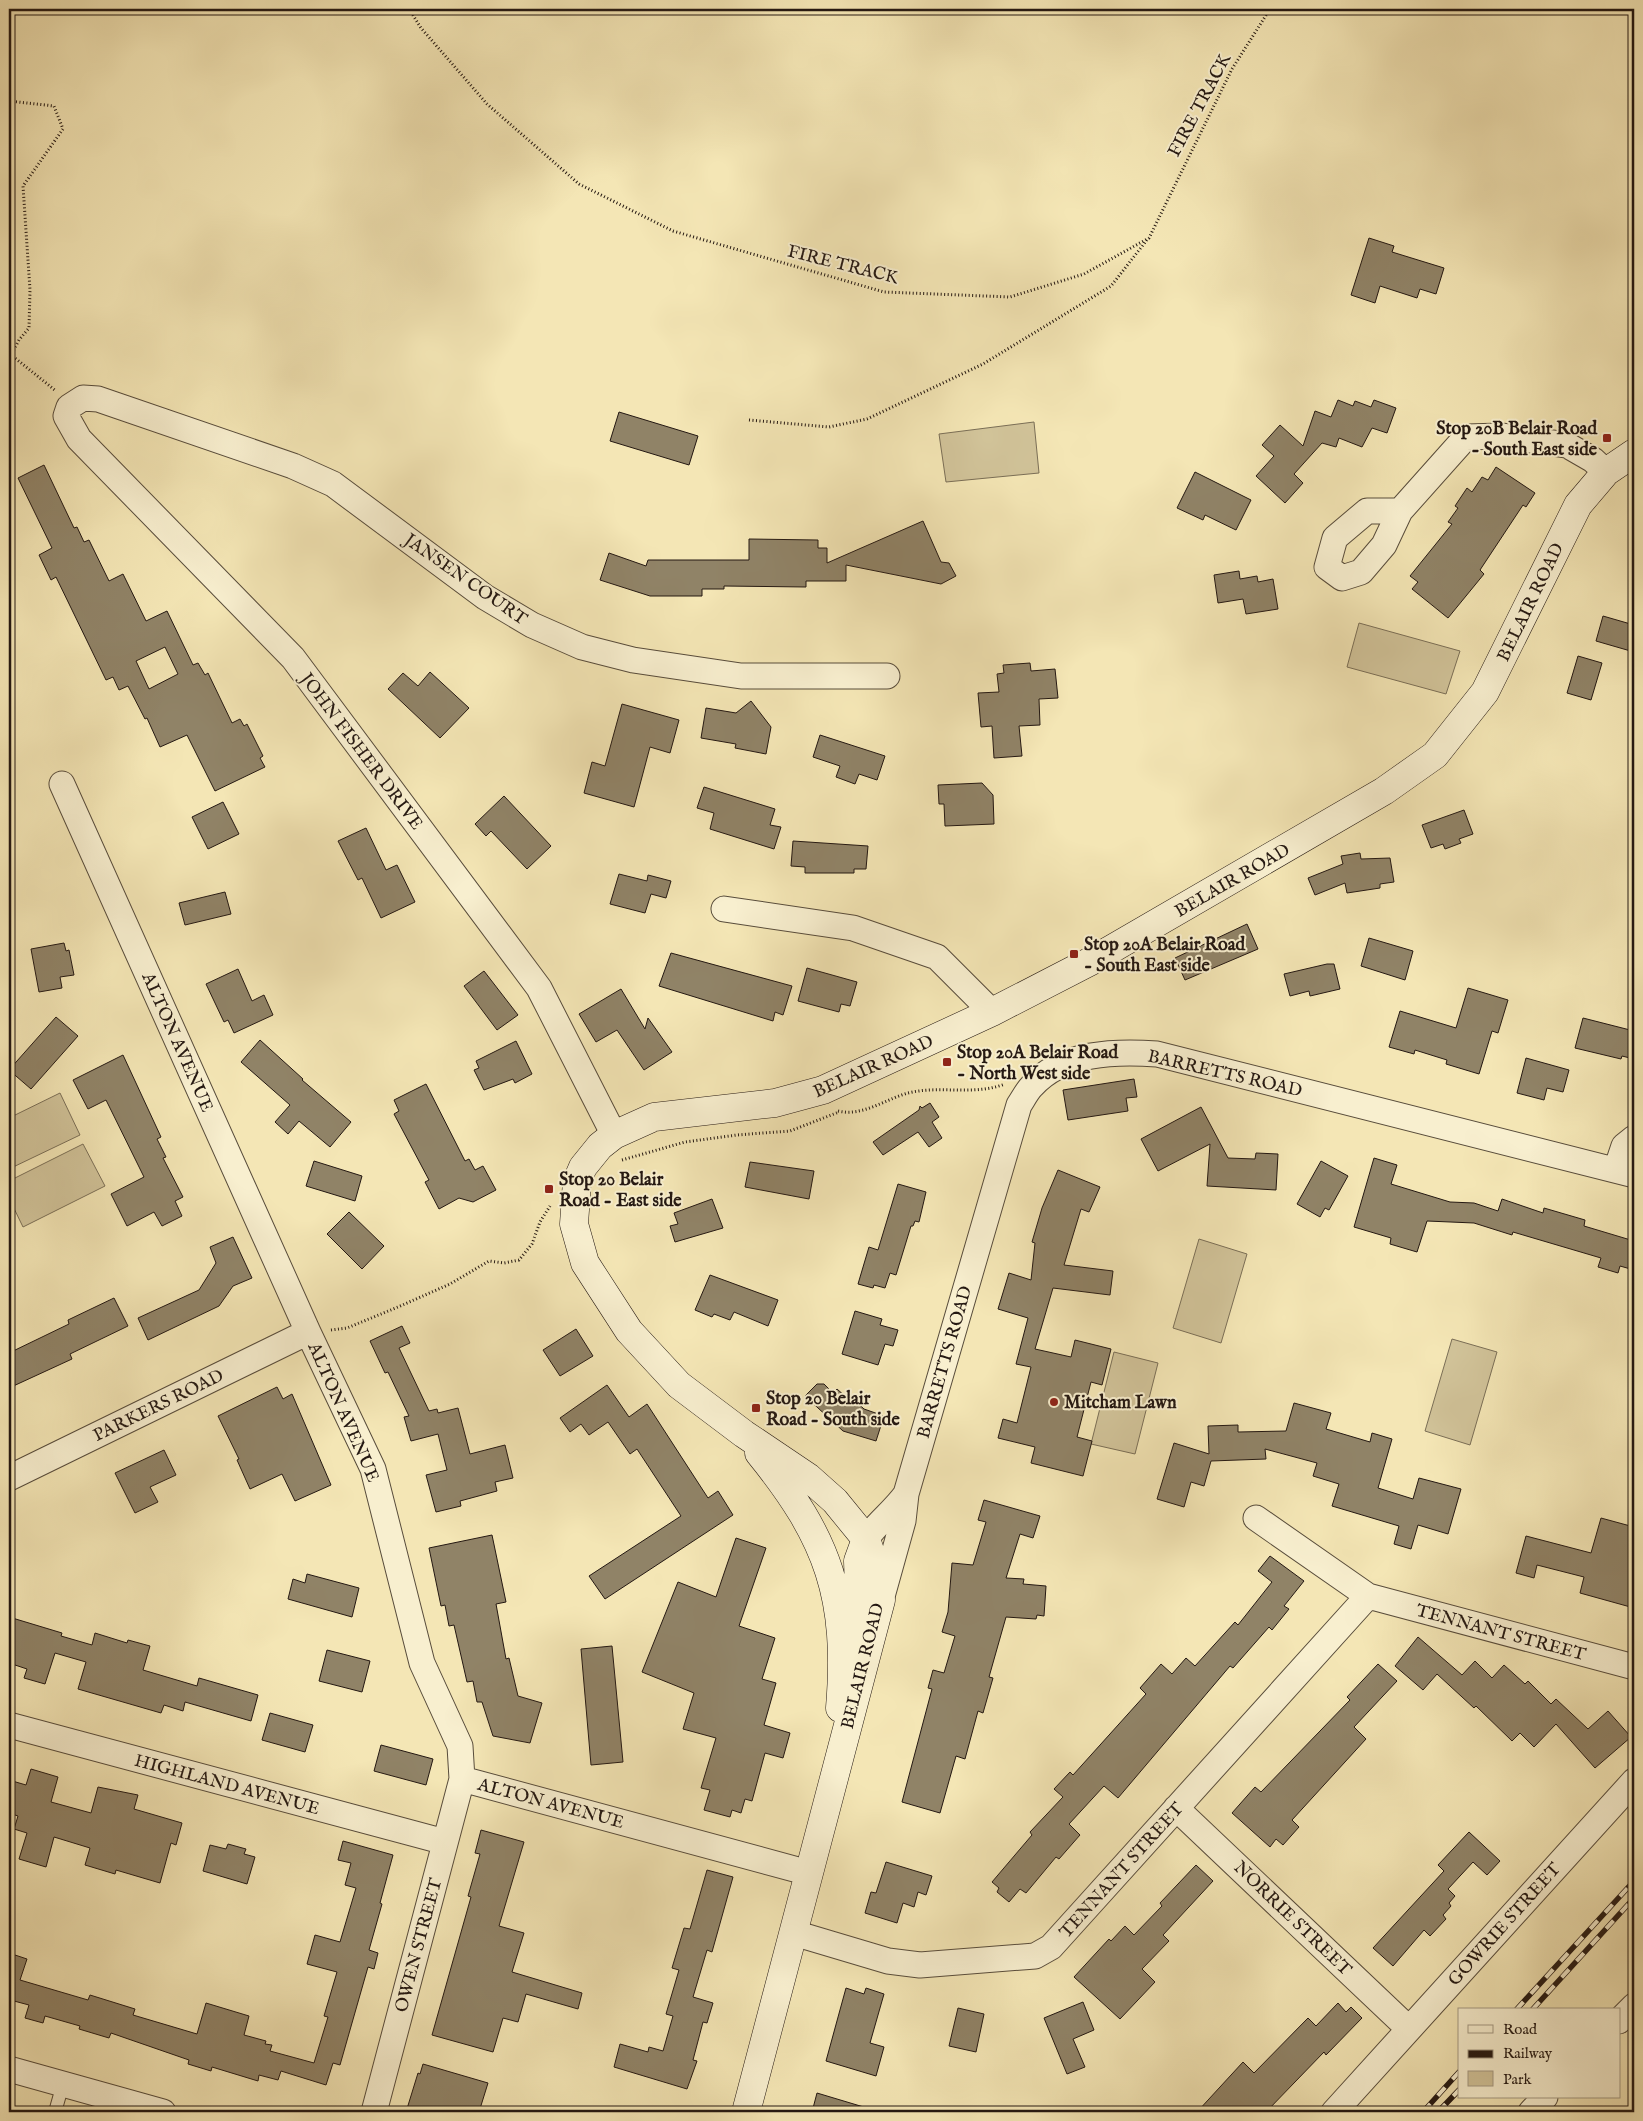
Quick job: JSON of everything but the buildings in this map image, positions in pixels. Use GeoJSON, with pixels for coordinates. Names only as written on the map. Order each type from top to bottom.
{"type":"FeatureCollection","features":[{"type":"Feature","properties":{"kind":"main road","name":"BELAIR ROAD"},"geometry":{"type":"LineString","coordinates":[[746,2112],[881,1600],[876,1569],[866,1539],[835,1501],[808,1477],[744,1434],[679,1385],[629,1331],[584,1263],[574,1224],[577,1181],[583,1168],[600,1146],[617,1148],[654,1116],[775,1103],[824,1090],[992,1012],[1091,961],[1384,791],[1435,754],[1486,692],[1578,505],[1606,472],[1634,453]]}},
{"type":"Feature","properties":{"kind":"main road","name":"BELAIR ROAD"},"geometry":{"type":"LineString","coordinates":[[744,1434],[775,1473],[806,1518],[820,1545],[839,1604],[843,1661],[834,1775]]}},
{"type":"Feature","properties":{"kind":"main road"},"geometry":{"type":"LineString","coordinates":[[842,1678],[860,1620],[857,1573],[866,1539]]}},
{"type":"Feature","properties":{"kind":"street","name":"JANSEN COURT"},"geometry":{"type":"LineString","coordinates":[[72,404],[83,398],[98,399],[293,466],[333,484],[485,596],[532,625],[582,647],[633,660],[741,676],[887,676]]}},
{"type":"Feature","properties":{"kind":"street","name":"JOHN FISHER DRIVE"},"geometry":{"type":"LineString","coordinates":[[72,404],[66,416],[79,439],[293,658],[539,988],[617,1148]]}},
{"type":"Feature","properties":{"kind":"street"},"geometry":{"type":"LineString","coordinates":[[1400,511],[1466,437],[1501,436],[1567,445],[1593,460],[1606,472]]}},
{"type":"Feature","properties":{"kind":"street","name":"ALTON AVENUE"},"geometry":{"type":"LineString","coordinates":[[62,784],[308,1332],[373,1469],[422,1663],[460,1746],[462,1779],[809,1873]]}},
{"type":"Feature","properties":{"kind":"street"},"geometry":{"type":"LineString","coordinates":[[724,909],[853,928],[937,957],[992,1012]]}},
{"type":"Feature","properties":{"kind":"street","name":"BARRETTS ROAD"},"geometry":{"type":"LineString","coordinates":[[881,1600],[903,1521],[906,1494],[1019,1105],[1033,1085],[1058,1067],[1090,1056],[1121,1051],[1157,1054],[1625,1173]]}},
{"type":"Feature","properties":{"kind":"street"},"geometry":{"type":"LineString","coordinates":[[1625,1173],[1624,1146],[1634,1138]]}},
{"type":"Feature","properties":{"kind":"street","name":"PARKERS ROAD"},"geometry":{"type":"LineString","coordinates":[[9,1478],[308,1332]]}},
{"type":"Feature","properties":{"kind":"street","name":"BARRETTS ROAD"},"geometry":{"type":"LineString","coordinates":[[866,1539],[879,1522],[896,1508],[906,1494]]}},
{"type":"Feature","properties":{"kind":"street","name":"TENNANT STREET"},"geometry":{"type":"LineString","coordinates":[[1256,1518],[1368,1596],[1634,1667]]}},
{"type":"Feature","properties":{"kind":"street","name":"TENNANT STREET"},"geometry":{"type":"LineString","coordinates":[[794,1933],[888,1961],[920,1965],[1035,1956],[1051,1947],[1368,1596]]}},
{"type":"Feature","properties":{"kind":"street","name":"HIGHLAND AVENUE"},"geometry":{"type":"LineString","coordinates":[[9,1725],[445,1842]]}},
{"type":"Feature","properties":{"kind":"street","name":"OWEN STREET"},"geometry":{"type":"LineString","coordinates":[[374,2112],[462,1779]]}},
{"type":"Feature","properties":{"kind":"street","name":"GOWRIE STREET"},"geometry":{"type":"LineString","coordinates":[[1334,2112],[1634,1781]]}},
{"type":"Feature","properties":{"kind":"street","name":"NORRIE STREET"},"geometry":{"type":"LineString","coordinates":[[1176,1808],[1409,2029]]}},
{"type":"Feature","properties":{"kind":"street"},"geometry":{"type":"LineString","coordinates":[[1620,2020],[1634,2006]]}},
{"type":"Feature","properties":{"kind":"street"},"geometry":{"type":"LineString","coordinates":[[9,2070],[163,2112]]}},
{"type":"Feature","properties":{"kind":"street"},"geometry":{"type":"LineString","coordinates":[[1531,2112],[1544,2098]]}},
{"type":"Feature","properties":{"kind":"lane"},"geometry":{"type":"LineString","coordinates":[[55,2112],[63,2084]]}},
{"type":"Feature","properties":{"kind":"path","name":"FIRE TRACK"},"geometry":{"type":"LineString","coordinates":[[409,9],[421,28],[487,104],[579,184],[672,231],[884,292],[1010,297],[1084,274],[1149,238],[1232,69],[1270,9]]}},
{"type":"Feature","properties":{"kind":"path"},"geometry":{"type":"LineString","coordinates":[[9,101],[54,106],[63,128],[23,186],[30,290],[29,328],[9,354],[72,404]]}},
{"type":"Feature","properties":{"kind":"path"},"geometry":{"type":"LineString","coordinates":[[748,420],[829,427],[867,419],[983,364],[1111,286],[1149,238]]}},
{"type":"Feature","properties":{"kind":"path"},"geometry":{"type":"LineString","coordinates":[[617,1148],[737,1135],[790,1132],[839,1112],[874,1108],[908,1093],[934,1090],[971,1091],[1004,1084],[1010,1078]]}},
{"type":"Feature","properties":{"kind":"path"},"geometry":{"type":"LineString","coordinates":[[824,1090],[839,1112]]}},
{"type":"Feature","properties":{"kind":"path"},"geometry":{"type":"LineString","coordinates":[[308,1332],[347,1328],[450,1284],[489,1261],[504,1263],[519,1260],[532,1244],[540,1222],[551,1206]]}},
{"type":"Feature","properties":{"kind":"green space"},"geometry":{"type":"Polygon","coordinates":[[[1034,422],[1039,473],[946,482],[939,434],[1034,422]]]}},
{"type":"Feature","properties":{"kind":"green space"},"geometry":{"type":"Polygon","coordinates":[[[1359,623],[1460,651],[1446,694],[1347,667],[1359,623]]]}},
{"type":"Feature","properties":{"kind":"green space"},"geometry":{"type":"Polygon","coordinates":[[[60,1093],[80,1135],[9,1169],[9,1118],[60,1093]]]}},
{"type":"Feature","properties":{"kind":"green space"},"geometry":{"type":"Polygon","coordinates":[[[83,1144],[105,1186],[23,1227],[9,1198],[9,1181],[83,1144]]]}},
{"type":"Feature","properties":{"kind":"green space"},"geometry":{"type":"Polygon","coordinates":[[[1199,1239],[1247,1254],[1221,1343],[1173,1328],[1199,1239]]]}},
{"type":"Feature","properties":{"kind":"green space"},"geometry":{"type":"Polygon","coordinates":[[[1452,1339],[1497,1352],[1470,1445],[1425,1431],[1452,1339]]]}},
{"type":"Feature","properties":{"kind":"green space"},"geometry":{"type":"Polygon","coordinates":[[[1114,1352],[1158,1363],[1135,1454],[1091,1444],[1114,1352]]]}},
{"type":"Feature","properties":{"kind":"railway"},"geometry":{"type":"LineString","coordinates":[[1518,2008],[1634,1881]]}},
{"type":"Feature","properties":{"kind":"railway"},"geometry":{"type":"LineString","coordinates":[[1534,2008],[1634,1898]]}},
{"type":"Feature","properties":{"kind":"railway"},"geometry":{"type":"LineString","coordinates":[[1423,2112],[1458,2073]]}},
{"type":"Feature","properties":{"kind":"railway"},"geometry":{"type":"LineString","coordinates":[[1438,2112],[1458,2091]]}},
{"type":"Feature","properties":{"kind":"place","name":"Stop 20B Belair Road - South East side"},"geometry":{"type":"Point","coordinates":[1607,438]}},
{"type":"Feature","properties":{"kind":"place","name":"Stop 20A Belair Road - South East side"},"geometry":{"type":"Point","coordinates":[1074,954]}},
{"type":"Feature","properties":{"kind":"place","name":"Stop 20A Belair Road - North West side"},"geometry":{"type":"Point","coordinates":[947,1062]}},
{"type":"Feature","properties":{"kind":"place","name":"Stop 20 Belair Road - East side"},"geometry":{"type":"Point","coordinates":[549,1189]}},
{"type":"Feature","properties":{"kind":"place","name":"Mitcham Lawn"},"geometry":{"type":"Point","coordinates":[1054,1402]}},
{"type":"Feature","properties":{"kind":"place","name":"Stop 20 Belair Road - South side"},"geometry":{"type":"Point","coordinates":[756,1408]}}]}
